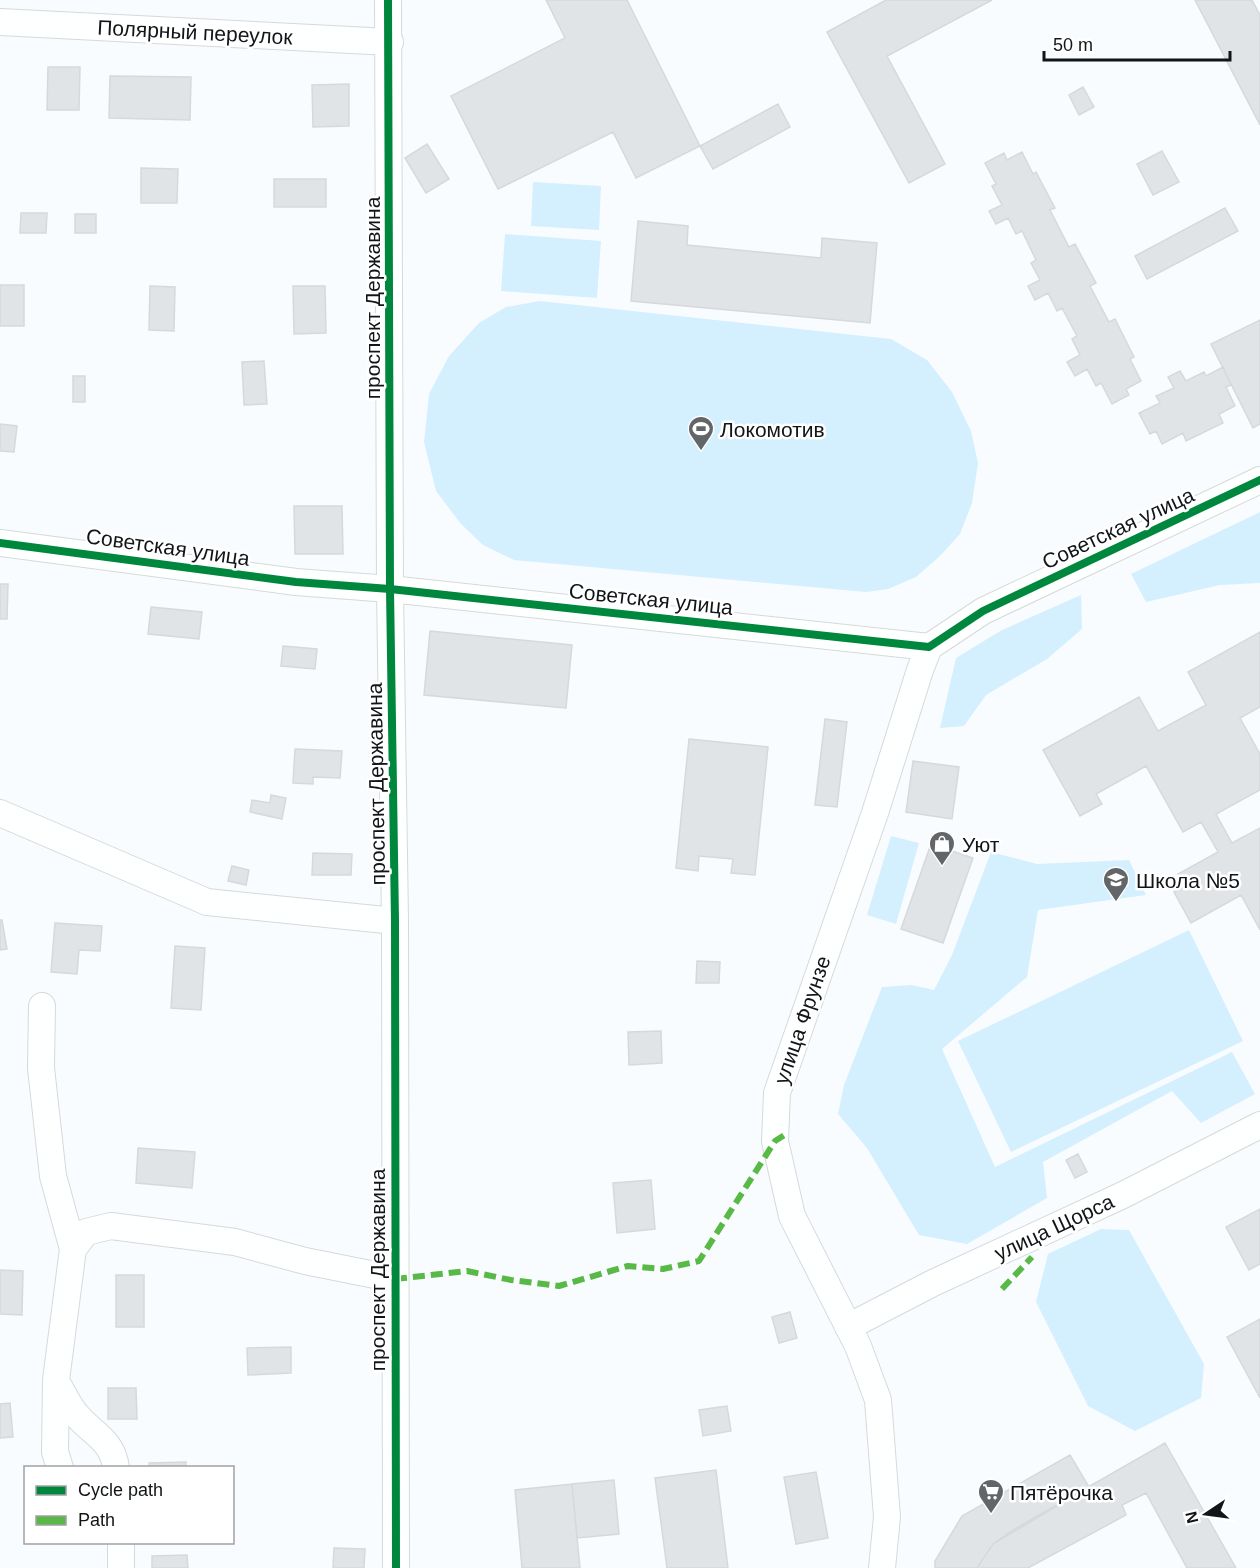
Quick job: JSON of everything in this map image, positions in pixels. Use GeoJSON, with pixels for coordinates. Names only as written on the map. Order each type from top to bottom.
{"type":"FeatureCollection","features":[{"type":"Feature","properties":{"kind":"street","name":"проспект Державина"},"geometry":{"type":"LineString","coordinates":[[388,0],[390,42],[390,589],[395,921],[396,1568]]}},
{"type":"Feature","properties":{"kind":"street","name":"Полярный переулок"},"geometry":{"type":"LineString","coordinates":[[0,22],[390,42]]}},
{"type":"Feature","properties":{"kind":"street","name":"Советская улица"},"geometry":{"type":"LineString","coordinates":[[0,543],[296,582],[390,589],[929,647],[983,611],[1123,547],[1260,480]]}},
{"type":"Feature","properties":{"kind":"street","name":"улица Фрунзе"},"geometry":{"type":"LineString","coordinates":[[882,1568],[887,1517],[878,1400],[858,1346],[792,1216],[775,1141],[777,1093],[872,824],[929,647]]}},
{"type":"Feature","properties":{"kind":"street"},"geometry":{"type":"LineString","coordinates":[[0,813],[207,902],[395,921]]}},
{"type":"Feature","properties":{"kind":"street"},"geometry":{"type":"LineString","coordinates":[[42,1006],[41,1068],[53,1176],[73,1249],[56,1380],[55,1452],[60,1466]]}},
{"type":"Feature","properties":{"kind":"street","name":"улица Щорса"},"geometry":{"type":"LineString","coordinates":[[848,1327],[933,1283],[1123,1195],[1260,1125]]}},
{"type":"Feature","properties":{"kind":"street"},"geometry":{"type":"LineString","coordinates":[[73,1249],[86,1232],[111,1226],[236,1242],[305,1261],[395,1279]]}},
{"type":"Feature","properties":{"kind":"street"},"geometry":{"type":"LineString","coordinates":[[56,1380],[75,1413],[105,1441],[114,1455],[116,1466]]}},
{"type":"Feature","properties":{"kind":"street"},"geometry":{"type":"LineString","coordinates":[[121,1544],[121,1568]]}},
{"type":"Feature","properties":{"kind":"shaded area"},"geometry":{"type":"Polygon","coordinates":[[[533,182],[601,186],[599,230],[531,226],[533,182]]]}},
{"type":"Feature","properties":{"kind":"shaded area"},"geometry":{"type":"Polygon","coordinates":[[[505,234],[601,241],[597,298],[501,291],[505,234]]]}},
{"type":"Feature","properties":{"kind":"shaded area","name":"Локомотив"},"geometry":{"type":"Polygon","coordinates":[[[540,301],[891,339],[927,360],[952,392],[971,431],[978,463],[972,503],[960,534],[916,577],[888,589],[866,592],[514,560],[483,545],[461,524],[436,491],[424,442],[429,394],[449,356],[479,323],[506,307],[540,301]]]}},
{"type":"Feature","properties":{"kind":"shaded area"},"geometry":{"type":"Polygon","coordinates":[[[1260,512],[1260,583],[1220,585],[1146,602],[1131,574],[1260,512]]]}},
{"type":"Feature","properties":{"kind":"shaded area"},"geometry":{"type":"Polygon","coordinates":[[[1081,595],[1082,629],[1047,659],[986,695],[964,726],[940,728],[956,658],[1002,630],[1081,595]]]}},
{"type":"Feature","properties":{"kind":"shaded area"},"geometry":{"type":"Polygon","coordinates":[[[891,836],[919,843],[896,924],[867,915],[891,836]]]}},
{"type":"Feature","properties":{"kind":"shaded area"},"geometry":{"type":"Polygon","coordinates":[[[991,852],[1037,864],[1129,860],[1146,895],[1038,910],[1027,977],[942,1049],[995,1167],[1232,1052],[1255,1094],[1201,1123],[1172,1091],[1043,1162],[1047,1198],[967,1244],[919,1235],[867,1148],[838,1114],[844,1085],[882,987],[912,985],[934,990],[952,955],[991,852]]]}},
{"type":"Feature","properties":{"kind":"shaded area"},"geometry":{"type":"Polygon","coordinates":[[[1189,930],[1243,1041],[1011,1152],[958,1041],[1189,930]]]}},
{"type":"Feature","properties":{"kind":"shaded area"},"geometry":{"type":"Polygon","coordinates":[[[1101,1229],[1129,1230],[1204,1364],[1201,1398],[1135,1431],[1088,1406],[1036,1302],[1048,1254],[1101,1229]]]}},
{"type":"Feature","properties":{"kind":"building"},"geometry":{"type":"Polygon","coordinates":[[[546,0],[627,0],[700,146],[636,178],[613,132],[498,189],[451,96],[565,38],[546,0]]]}},
{"type":"Feature","properties":{"kind":"building"},"geometry":{"type":"Polygon","coordinates":[[[886,0],[992,0],[887,56],[945,164],[909,183],[827,32],[886,0]]]}},
{"type":"Feature","properties":{"kind":"building"},"geometry":{"type":"Polygon","coordinates":[[[1195,0],[1252,0],[1260,15],[1260,125],[1195,0]]]}},
{"type":"Feature","properties":{"kind":"building"},"geometry":{"type":"Polygon","coordinates":[[[48,67],[80,67],[79,110],[47,110],[48,67]]]}},
{"type":"Feature","properties":{"kind":"building"},"geometry":{"type":"Polygon","coordinates":[[[110,76],[191,77],[190,120],[109,118],[110,76]]]}},
{"type":"Feature","properties":{"kind":"building"},"geometry":{"type":"Polygon","coordinates":[[[349,84],[349,126],[313,127],[312,85],[349,84]]]}},
{"type":"Feature","properties":{"kind":"building"},"geometry":{"type":"Polygon","coordinates":[[[1083,87],[1094,107],[1079,115],[1069,95],[1083,87]]]}},
{"type":"Feature","properties":{"kind":"building"},"geometry":{"type":"Polygon","coordinates":[[[778,104],[790,127],[713,169],[700,146],[778,104]]]}},
{"type":"Feature","properties":{"kind":"building"},"geometry":{"type":"Polygon","coordinates":[[[427,144],[449,179],[426,193],[405,158],[427,144]]]}},
{"type":"Feature","properties":{"kind":"building"},"geometry":{"type":"Polygon","coordinates":[[[1162,151],[1179,182],[1153,195],[1137,164],[1162,151]]]}},
{"type":"Feature","properties":{"kind":"building"},"geometry":{"type":"Polygon","coordinates":[[[1022,152],[1033,174],[1036,172],[1055,208],[1050,210],[1069,247],[1075,244],[1096,283],[1090,286],[1109,322],[1115,319],[1134,357],[1130,359],[1141,381],[1126,389],[1129,395],[1112,404],[1101,383],[1096,386],[1087,369],[1075,376],[1067,362],[1080,355],[1072,339],[1077,336],[1062,308],[1057,311],[1048,293],[1035,300],[1028,286],[1040,280],[1031,263],[1036,260],[1022,231],[1016,234],[1008,218],[996,224],[989,211],[1002,205],[992,186],[996,184],[985,163],[1004,153],[1007,160],[1022,152]]]}},
{"type":"Feature","properties":{"kind":"building"},"geometry":{"type":"Polygon","coordinates":[[[141,168],[178,169],[177,203],[141,203],[141,168]]]}},
{"type":"Feature","properties":{"kind":"building"},"geometry":{"type":"Polygon","coordinates":[[[274,179],[326,179],[326,207],[274,207],[274,179]]]}},
{"type":"Feature","properties":{"kind":"building"},"geometry":{"type":"Polygon","coordinates":[[[1225,208],[1238,231],[1147,279],[1135,256],[1225,208]]]}},
{"type":"Feature","properties":{"kind":"building"},"geometry":{"type":"Polygon","coordinates":[[[21,213],[47,213],[46,233],[20,233],[21,213]]]}},
{"type":"Feature","properties":{"kind":"building"},"geometry":{"type":"Polygon","coordinates":[[[75,214],[96,214],[96,233],[75,233],[75,214]]]}},
{"type":"Feature","properties":{"kind":"building"},"geometry":{"type":"Polygon","coordinates":[[[638,221],[688,226],[687,245],[821,258],[822,238],[877,243],[870,323],[631,301],[638,221]]]}},
{"type":"Feature","properties":{"kind":"building"},"geometry":{"type":"Polygon","coordinates":[[[0,285],[24,285],[24,326],[0,326],[0,285]]]}},
{"type":"Feature","properties":{"kind":"building"},"geometry":{"type":"Polygon","coordinates":[[[150,286],[175,287],[174,331],[149,330],[150,286]]]}},
{"type":"Feature","properties":{"kind":"building"},"geometry":{"type":"Polygon","coordinates":[[[293,286],[325,286],[326,333],[294,334],[293,286]]]}},
{"type":"Feature","properties":{"kind":"building"},"geometry":{"type":"Polygon","coordinates":[[[1260,320],[1260,424],[1253,428],[1211,344],[1260,320]]]}},
{"type":"Feature","properties":{"kind":"building"},"geometry":{"type":"Polygon","coordinates":[[[264,361],[267,404],[244,405],[242,362],[264,361]]]}},
{"type":"Feature","properties":{"kind":"building"},"geometry":{"type":"Polygon","coordinates":[[[1223,367],[1231,385],[1226,387],[1235,406],[1219,414],[1223,423],[1186,441],[1183,433],[1162,444],[1156,431],[1150,434],[1139,413],[1160,403],[1156,396],[1174,388],[1168,377],[1180,371],[1186,381],[1204,372],[1206,376],[1223,367]]]}},
{"type":"Feature","properties":{"kind":"building"},"geometry":{"type":"Polygon","coordinates":[[[73,376],[85,376],[85,402],[73,402],[73,376]]]}},
{"type":"Feature","properties":{"kind":"building"},"geometry":{"type":"Polygon","coordinates":[[[0,424],[17,426],[14,452],[0,451],[0,424]]]}},
{"type":"Feature","properties":{"kind":"building"},"geometry":{"type":"Polygon","coordinates":[[[294,506],[342,506],[343,554],[295,554],[294,506]]]}},
{"type":"Feature","properties":{"kind":"building"},"geometry":{"type":"Polygon","coordinates":[[[0,584],[8,584],[7,619],[0,619],[0,584]]]}},
{"type":"Feature","properties":{"kind":"building"},"geometry":{"type":"Polygon","coordinates":[[[151,607],[202,612],[199,639],[148,634],[151,607]]]}},
{"type":"Feature","properties":{"kind":"building"},"geometry":{"type":"Polygon","coordinates":[[[430,631],[572,645],[566,708],[424,695],[430,631]]]}},
{"type":"Feature","properties":{"kind":"building","name":"Школа №5"},"geometry":{"type":"Polygon","coordinates":[[[1260,632],[1260,707],[1240,718],[1260,754],[1260,790],[1216,814],[1232,843],[1260,828],[1260,930],[1241,895],[1191,923],[1174,892],[1185,886],[1178,874],[1218,852],[1201,822],[1183,832],[1146,766],[1096,794],[1102,804],[1080,816],[1043,750],[1139,697],[1158,731],[1206,705],[1188,672],[1260,632]]]}},
{"type":"Feature","properties":{"kind":"building"},"geometry":{"type":"Polygon","coordinates":[[[283,646],[317,649],[315,669],[281,666],[283,646]]]}},
{"type":"Feature","properties":{"kind":"building"},"geometry":{"type":"Polygon","coordinates":[[[825,719],[847,722],[837,807],[815,805],[825,719]]]}},
{"type":"Feature","properties":{"kind":"building"},"geometry":{"type":"Polygon","coordinates":[[[689,739],[768,747],[755,875],[731,873],[733,859],[699,856],[698,871],[676,868],[689,739]]]}},
{"type":"Feature","properties":{"kind":"building"},"geometry":{"type":"Polygon","coordinates":[[[295,749],[342,751],[340,778],[313,777],[313,784],[293,783],[295,749]]]}},
{"type":"Feature","properties":{"kind":"building"},"geometry":{"type":"Polygon","coordinates":[[[913,761],[959,767],[952,819],[906,812],[913,761]]]}},
{"type":"Feature","properties":{"kind":"building"},"geometry":{"type":"Polygon","coordinates":[[[271,795],[286,798],[282,819],[250,812],[252,800],[270,803],[271,795]]]}},
{"type":"Feature","properties":{"kind":"building"},"geometry":{"type":"Polygon","coordinates":[[[931,844],[973,858],[943,943],[901,929],[931,844]]]}},
{"type":"Feature","properties":{"kind":"building"},"geometry":{"type":"Polygon","coordinates":[[[313,853],[352,854],[351,875],[312,875],[313,853]]]}},
{"type":"Feature","properties":{"kind":"building"},"geometry":{"type":"Polygon","coordinates":[[[232,866],[249,870],[246,885],[228,881],[232,866]]]}},
{"type":"Feature","properties":{"kind":"building"},"geometry":{"type":"Polygon","coordinates":[[[0,920],[2,920],[7,949],[0,950],[0,920]]]}},
{"type":"Feature","properties":{"kind":"building"},"geometry":{"type":"Polygon","coordinates":[[[55,923],[102,926],[100,951],[79,950],[77,974],[51,972],[55,923]]]}},
{"type":"Feature","properties":{"kind":"building"},"geometry":{"type":"Polygon","coordinates":[[[175,946],[205,948],[201,1010],[171,1008],[175,946]]]}},
{"type":"Feature","properties":{"kind":"building"},"geometry":{"type":"Polygon","coordinates":[[[697,961],[720,962],[719,983],[696,983],[697,961]]]}},
{"type":"Feature","properties":{"kind":"building"},"geometry":{"type":"Polygon","coordinates":[[[661,1031],[662,1063],[629,1065],[628,1032],[661,1031]]]}},
{"type":"Feature","properties":{"kind":"building"},"geometry":{"type":"Polygon","coordinates":[[[138,1148],[195,1152],[192,1188],[136,1183],[138,1148]]]}},
{"type":"Feature","properties":{"kind":"building"},"geometry":{"type":"Polygon","coordinates":[[[1078,1154],[1087,1172],[1075,1178],[1066,1160],[1078,1154]]]}},
{"type":"Feature","properties":{"kind":"building"},"geometry":{"type":"Polygon","coordinates":[[[651,1180],[655,1229],[617,1233],[613,1183],[651,1180]]]}},
{"type":"Feature","properties":{"kind":"building"},"geometry":{"type":"Polygon","coordinates":[[[1260,1209],[1260,1264],[1249,1270],[1226,1227],[1260,1209]]]}},
{"type":"Feature","properties":{"kind":"building"},"geometry":{"type":"Polygon","coordinates":[[[0,1270],[23,1271],[22,1315],[0,1314],[0,1270]]]}},
{"type":"Feature","properties":{"kind":"building"},"geometry":{"type":"Polygon","coordinates":[[[116,1275],[144,1275],[144,1327],[116,1327],[116,1275]]]}},
{"type":"Feature","properties":{"kind":"building"},"geometry":{"type":"Polygon","coordinates":[[[790,1312],[797,1338],[779,1343],[772,1317],[790,1312]]]}},
{"type":"Feature","properties":{"kind":"building"},"geometry":{"type":"Polygon","coordinates":[[[1260,1319],[1260,1398],[1227,1337],[1260,1319]]]}},
{"type":"Feature","properties":{"kind":"building"},"geometry":{"type":"Polygon","coordinates":[[[291,1347],[291,1373],[248,1375],[247,1348],[291,1347]]]}},
{"type":"Feature","properties":{"kind":"building"},"geometry":{"type":"Polygon","coordinates":[[[108,1388],[136,1388],[137,1419],[108,1419],[108,1388]]]}},
{"type":"Feature","properties":{"kind":"building"},"geometry":{"type":"Polygon","coordinates":[[[10,1403],[13,1437],[0,1438],[0,1404],[10,1403]]]}},
{"type":"Feature","properties":{"kind":"building"},"geometry":{"type":"Polygon","coordinates":[[[727,1406],[731,1431],[703,1436],[699,1410],[727,1406]]]}},
{"type":"Feature","properties":{"kind":"building"},"geometry":{"type":"Polygon","coordinates":[[[1165,1443],[1236,1568],[1187,1568],[1146,1493],[1122,1505],[1126,1515],[1028,1568],[977,1568],[993,1544],[1013,1530],[1165,1443]]]}},
{"type":"Feature","properties":{"kind":"building"},"geometry":{"type":"Polygon","coordinates":[[[1070,1455],[1089,1487],[993,1544],[977,1568],[935,1568],[935,1561],[962,1516],[1070,1455]]]}},
{"type":"Feature","properties":{"kind":"building"},"geometry":{"type":"Polygon","coordinates":[[[186,1462],[186,1466],[150,1466],[149,1463],[186,1462]]]}},
{"type":"Feature","properties":{"kind":"building"},"geometry":{"type":"Polygon","coordinates":[[[716,1470],[728,1568],[667,1568],[655,1478],[716,1470]]]}},
{"type":"Feature","properties":{"kind":"building"},"geometry":{"type":"Polygon","coordinates":[[[816,1472],[828,1538],[796,1544],[784,1477],[816,1472]]]}},
{"type":"Feature","properties":{"kind":"building"},"geometry":{"type":"Polygon","coordinates":[[[614,1480],[619,1534],[577,1538],[572,1484],[614,1480]]]}},
{"type":"Feature","properties":{"kind":"building"},"geometry":{"type":"Polygon","coordinates":[[[572,1484],[580,1568],[522,1568],[515,1490],[572,1484]]]}},
{"type":"Feature","properties":{"kind":"building"},"geometry":{"type":"Polygon","coordinates":[[[334,1548],[365,1549],[364,1568],[333,1568],[334,1548]]]}},
{"type":"Feature","properties":{"kind":"building"},"geometry":{"type":"Polygon","coordinates":[[[187,1555],[188,1568],[152,1568],[152,1556],[187,1555]]]}},
{"type":"Feature","properties":{"kind":"marked path"},"geometry":{"type":"LineString","coordinates":[[395,1279],[467,1271],[511,1280],[559,1286],[628,1266],[663,1269],[699,1261],[775,1141],[786,1134]]}},
{"type":"Feature","properties":{"kind":"marked path"},"geometry":{"type":"LineString","coordinates":[[1002,1289],[1032,1257]]}},
{"type":"Feature","properties":{"kind":"cycle path"},"geometry":{"type":"LineString","coordinates":[[388,0],[390,589],[395,921],[396,1568]]}},
{"type":"Feature","properties":{"kind":"cycle path"},"geometry":{"type":"LineString","coordinates":[[0,543],[296,582],[390,589],[929,647],[983,611],[1260,480]]}},
{"type":"Feature","properties":{"kind":"place","name":"Локомотив"},"geometry":{"type":"Point","coordinates":[701,452]}},
{"type":"Feature","properties":{"kind":"place","name":"Уют"},"geometry":{"type":"Point","coordinates":[942,867]}},
{"type":"Feature","properties":{"kind":"place","name":"Школа №5"},"geometry":{"type":"Point","coordinates":[1116,903]}},
{"type":"Feature","properties":{"kind":"place","name":"Пятёрочка"},"geometry":{"type":"Point","coordinates":[991,1515]}}]}
